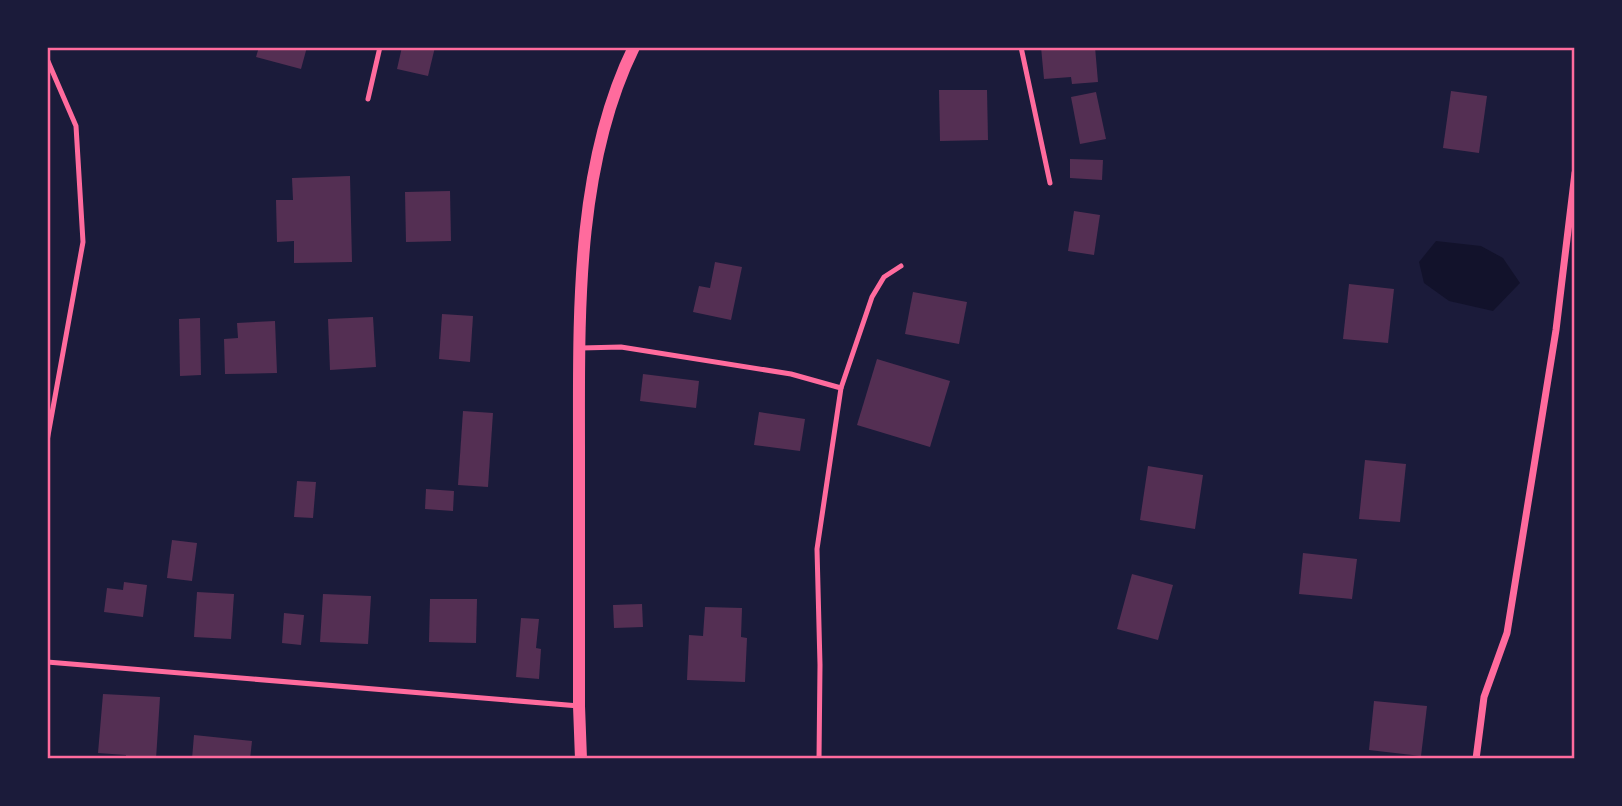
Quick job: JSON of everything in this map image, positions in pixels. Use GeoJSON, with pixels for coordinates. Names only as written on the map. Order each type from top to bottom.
{"type":"FeatureCollection","features":[{"type":"Feature","properties":{"kind":"street"},"geometry":{"type":"LineString","coordinates":[[581,759],[579,348],[587,224],[601,137],[619,78],[635,47]]}},
{"type":"Feature","properties":{"kind":"street"},"geometry":{"type":"LineString","coordinates":[[1476,759],[1484,697],[1507,633],[1556,330],[1575,173]]}},
{"type":"Feature","properties":{"kind":"lane"},"geometry":{"type":"LineString","coordinates":[[368,99],[380,47]]}},
{"type":"Feature","properties":{"kind":"lane"},"geometry":{"type":"LineString","coordinates":[[1021,47],[1049,183]]}},
{"type":"Feature","properties":{"kind":"lane"},"geometry":{"type":"LineString","coordinates":[[47,59],[76,126],[83,242],[47,440]]}},
{"type":"Feature","properties":{"kind":"lane"},"geometry":{"type":"LineString","coordinates":[[819,759],[817,549],[841,388],[872,297],[884,277],[901,266]]}},
{"type":"Feature","properties":{"kind":"lane"},"geometry":{"type":"LineString","coordinates":[[579,348],[621,347],[791,373],[841,388]]}},
{"type":"Feature","properties":{"kind":"lane"},"geometry":{"type":"LineString","coordinates":[[47,663],[579,706]]}},
{"type":"Feature","properties":{"kind":"shaded area"},"geometry":{"type":"Polygon","coordinates":[[[1436,241],[1481,246],[1503,258],[1520,283],[1493,311],[1449,301],[1424,283],[1419,262],[1436,241]]]}},
{"type":"Feature","properties":{"kind":"building"},"geometry":{"type":"Polygon","coordinates":[[[259,47],[307,47],[301,69],[256,57],[259,47]]]}},
{"type":"Feature","properties":{"kind":"building"},"geometry":{"type":"Polygon","coordinates":[[[402,47],[435,47],[428,76],[397,69],[402,47]]]}},
{"type":"Feature","properties":{"kind":"building"},"geometry":{"type":"Polygon","coordinates":[[[1041,47],[1095,47],[1098,82],[1072,84],[1071,77],[1044,79],[1041,47]]]}},
{"type":"Feature","properties":{"kind":"building"},"geometry":{"type":"Polygon","coordinates":[[[939,90],[987,90],[988,140],[940,141],[939,90]]]}},
{"type":"Feature","properties":{"kind":"building"},"geometry":{"type":"Polygon","coordinates":[[[1451,91],[1487,96],[1479,153],[1443,148],[1451,91]]]}},
{"type":"Feature","properties":{"kind":"building"},"geometry":{"type":"Polygon","coordinates":[[[1096,92],[1106,139],[1080,144],[1071,97],[1096,92]]]}},
{"type":"Feature","properties":{"kind":"building"},"geometry":{"type":"Polygon","coordinates":[[[1070,159],[1103,160],[1102,180],[1070,178],[1070,159]]]}},
{"type":"Feature","properties":{"kind":"building"},"geometry":{"type":"Polygon","coordinates":[[[350,176],[352,262],[294,263],[294,241],[277,242],[276,200],[293,200],[292,178],[350,176]]]}},
{"type":"Feature","properties":{"kind":"building"},"geometry":{"type":"Polygon","coordinates":[[[450,191],[451,241],[406,242],[405,192],[450,191]]]}},
{"type":"Feature","properties":{"kind":"building"},"geometry":{"type":"Polygon","coordinates":[[[1074,211],[1100,215],[1094,255],[1068,251],[1074,211]]]}},
{"type":"Feature","properties":{"kind":"building"},"geometry":{"type":"Polygon","coordinates":[[[715,262],[742,267],[731,320],[693,312],[699,286],[710,288],[715,262]]]}},
{"type":"Feature","properties":{"kind":"building"},"geometry":{"type":"Polygon","coordinates":[[[1349,284],[1394,289],[1388,343],[1343,339],[1349,284]]]}},
{"type":"Feature","properties":{"kind":"building"},"geometry":{"type":"Polygon","coordinates":[[[913,292],[967,302],[959,344],[905,334],[913,292]]]}},
{"type":"Feature","properties":{"kind":"building"},"geometry":{"type":"Polygon","coordinates":[[[442,314],[473,316],[470,362],[439,359],[442,314]]]}},
{"type":"Feature","properties":{"kind":"building"},"geometry":{"type":"Polygon","coordinates":[[[373,317],[376,367],[330,370],[328,319],[373,317]]]}},
{"type":"Feature","properties":{"kind":"building"},"geometry":{"type":"Polygon","coordinates":[[[200,318],[201,375],[180,376],[179,319],[200,318]]]}},
{"type":"Feature","properties":{"kind":"building"},"geometry":{"type":"Polygon","coordinates":[[[275,321],[277,373],[225,374],[224,339],[238,338],[237,323],[275,321]]]}},
{"type":"Feature","properties":{"kind":"building"},"geometry":{"type":"Polygon","coordinates":[[[877,359],[950,381],[930,447],[857,425],[877,359]]]}},
{"type":"Feature","properties":{"kind":"building"},"geometry":{"type":"Polygon","coordinates":[[[643,374],[699,381],[696,408],[640,401],[643,374]]]}},
{"type":"Feature","properties":{"kind":"building"},"geometry":{"type":"Polygon","coordinates":[[[463,411],[493,413],[488,487],[458,485],[463,411]]]}},
{"type":"Feature","properties":{"kind":"building"},"geometry":{"type":"Polygon","coordinates":[[[759,412],[805,419],[800,451],[754,445],[759,412]]]}},
{"type":"Feature","properties":{"kind":"building"},"geometry":{"type":"Polygon","coordinates":[[[1365,460],[1406,464],[1400,522],[1359,519],[1365,460]]]}},
{"type":"Feature","properties":{"kind":"building"},"geometry":{"type":"Polygon","coordinates":[[[1148,466],[1203,475],[1195,529],[1140,520],[1148,466]]]}},
{"type":"Feature","properties":{"kind":"building"},"geometry":{"type":"Polygon","coordinates":[[[297,481],[316,482],[313,518],[294,517],[297,481]]]}},
{"type":"Feature","properties":{"kind":"building"},"geometry":{"type":"Polygon","coordinates":[[[426,489],[454,491],[453,511],[425,509],[426,489]]]}},
{"type":"Feature","properties":{"kind":"building"},"geometry":{"type":"Polygon","coordinates":[[[172,540],[197,543],[192,581],[167,578],[172,540]]]}},
{"type":"Feature","properties":{"kind":"building"},"geometry":{"type":"Polygon","coordinates":[[[1303,553],[1357,559],[1352,599],[1299,594],[1303,553]]]}},
{"type":"Feature","properties":{"kind":"building"},"geometry":{"type":"Polygon","coordinates":[[[1132,574],[1173,585],[1158,640],[1117,629],[1132,574]]]}},
{"type":"Feature","properties":{"kind":"building"},"geometry":{"type":"Polygon","coordinates":[[[124,582],[147,585],[143,617],[104,612],[107,588],[123,590],[124,582]]]}},
{"type":"Feature","properties":{"kind":"building"},"geometry":{"type":"Polygon","coordinates":[[[197,592],[234,594],[231,639],[194,637],[197,592]]]}},
{"type":"Feature","properties":{"kind":"building"},"geometry":{"type":"Polygon","coordinates":[[[323,594],[371,596],[368,644],[320,642],[323,594]]]}},
{"type":"Feature","properties":{"kind":"building"},"geometry":{"type":"Polygon","coordinates":[[[430,599],[477,599],[476,643],[429,642],[430,599]]]}},
{"type":"Feature","properties":{"kind":"building"},"geometry":{"type":"Polygon","coordinates":[[[642,604],[643,627],[614,628],[613,605],[642,604]]]}},
{"type":"Feature","properties":{"kind":"building"},"geometry":{"type":"Polygon","coordinates":[[[705,607],[742,608],[741,637],[747,638],[745,682],[687,680],[689,635],[703,636],[705,607]]]}},
{"type":"Feature","properties":{"kind":"building"},"geometry":{"type":"Polygon","coordinates":[[[284,613],[304,615],[301,645],[282,643],[284,613]]]}},
{"type":"Feature","properties":{"kind":"building"},"geometry":{"type":"Polygon","coordinates":[[[521,618],[539,619],[536,648],[541,649],[539,679],[516,677],[521,618]]]}},
{"type":"Feature","properties":{"kind":"building"},"geometry":{"type":"Polygon","coordinates":[[[103,694],[160,697],[156,759],[126,759],[126,755],[98,753],[103,694]]]}},
{"type":"Feature","properties":{"kind":"building"},"geometry":{"type":"Polygon","coordinates":[[[1374,701],[1427,706],[1421,756],[1369,750],[1374,701]]]}},
{"type":"Feature","properties":{"kind":"building"},"geometry":{"type":"Polygon","coordinates":[[[194,735],[252,741],[250,759],[192,759],[194,735]]]}}]}
